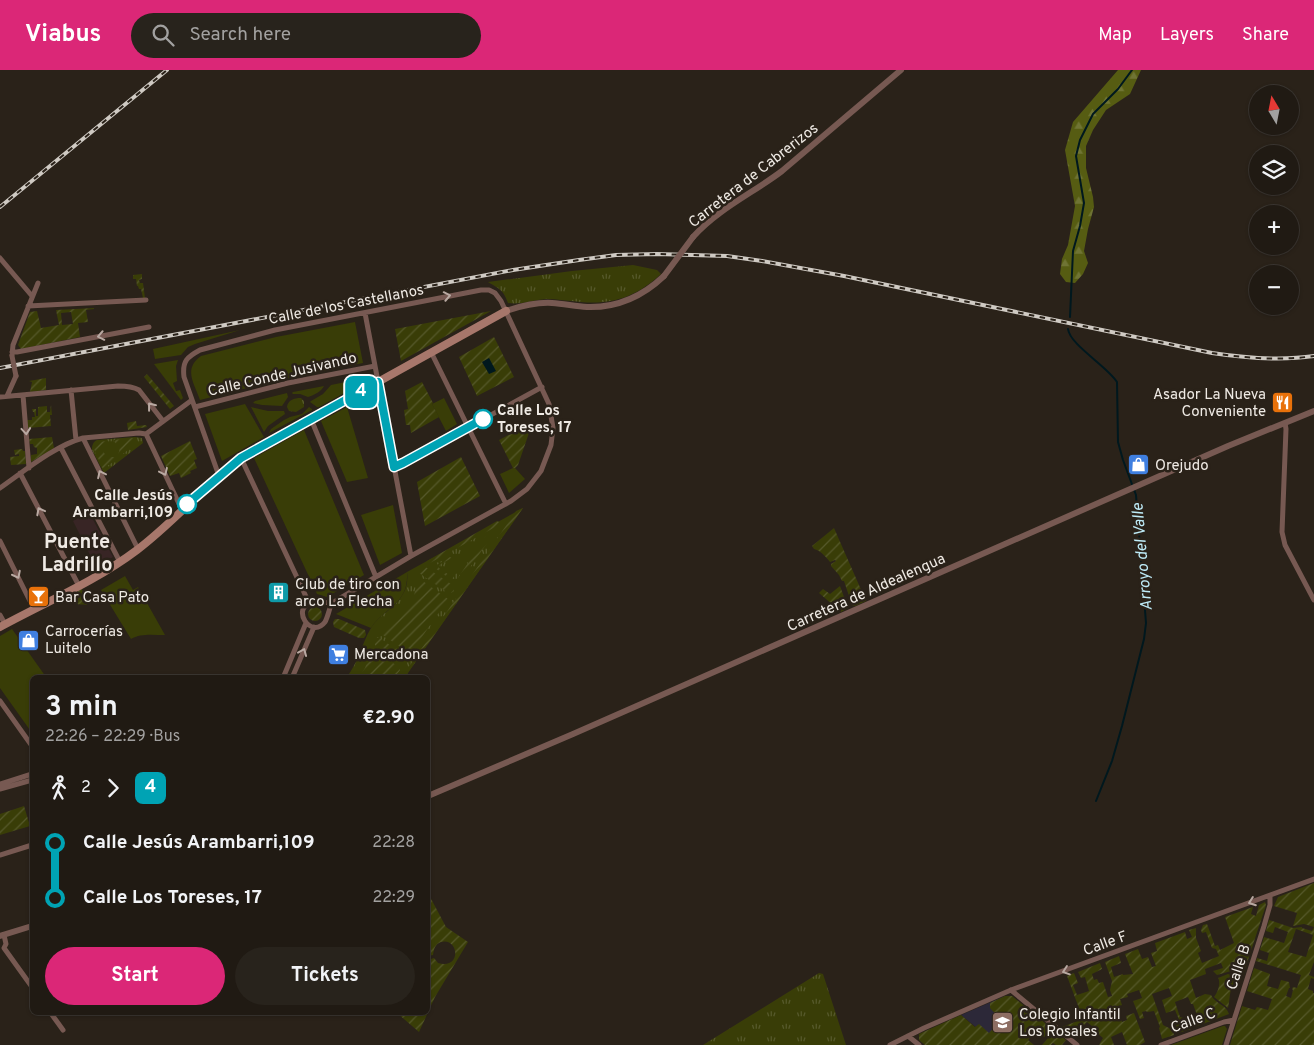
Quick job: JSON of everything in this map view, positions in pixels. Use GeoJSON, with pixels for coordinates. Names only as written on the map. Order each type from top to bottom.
{"type":"FeatureCollection","features":[{"type":"Feature","properties":{"kind":"main road"},"geometry":{"type":"LineString","coordinates":[[3,626],[120,562],[138,549],[241,458],[506,311]]}},
{"type":"Feature","properties":{"kind":"street","name":"Carretera de Cabrerizos"},"geometry":{"type":"LineString","coordinates":[[506,311],[538,303],[588,307],[617,304],[638,296],[664,276],[700,229],[782,171],[901,70]]}},
{"type":"Feature","properties":{"kind":"street"},"geometry":{"type":"LineString","coordinates":[[0,258],[32,296]]}},
{"type":"Feature","properties":{"kind":"street"},"geometry":{"type":"LineString","coordinates":[[7,396],[16,376],[12,354],[13,345],[38,283]]}},
{"type":"Feature","properties":{"kind":"street","name":"Calle de los Castellanos"},"geometry":{"type":"LineString","coordinates":[[192,400],[183,370],[186,361],[192,354],[200,350],[275,330],[481,290],[489,290],[495,293],[501,301],[550,404],[553,428],[551,445],[544,466],[536,479],[523,493],[506,504],[411,556],[332,603]]}},
{"type":"Feature","properties":{"kind":"street"},"geometry":{"type":"LineString","coordinates":[[28,306],[146,300]]}},
{"type":"Feature","properties":{"kind":"street"},"geometry":{"type":"LineString","coordinates":[[365,312],[411,556]]}},
{"type":"Feature","properties":{"kind":"street"},"geometry":{"type":"LineString","coordinates":[[12,354],[149,327]]}},
{"type":"Feature","properties":{"kind":"street"},"geometry":{"type":"LineString","coordinates":[[431,352],[506,504]]}},
{"type":"Feature","properties":{"kind":"street","name":"Calle Conde Jusivando"},"geometry":{"type":"LineString","coordinates":[[194,407],[288,383],[375,366]]}},
{"type":"Feature","properties":{"kind":"street"},"geometry":{"type":"LineString","coordinates":[[0,397],[118,386],[134,387],[139,390],[163,421]]}},
{"type":"Feature","properties":{"kind":"street"},"geometry":{"type":"LineString","coordinates":[[394,467],[542,387]]}},
{"type":"Feature","properties":{"kind":"street"},"geometry":{"type":"LineString","coordinates":[[71,390],[76,440]]}},
{"type":"Feature","properties":{"kind":"street"},"geometry":{"type":"LineString","coordinates":[[23,395],[29,468]]}},
{"type":"Feature","properties":{"kind":"street"},"geometry":{"type":"LineString","coordinates":[[0,488],[76,440],[139,433],[146,434],[192,400],[219,476]]}},
{"type":"Feature","properties":{"kind":"street","name":"Carretera de Aldealengua"},"geometry":{"type":"LineString","coordinates":[[430,795],[1145,482],[1314,412]]}},
{"type":"Feature","properties":{"kind":"street"},"geometry":{"type":"LineString","coordinates":[[310,419],[376,577]]}},
{"type":"Feature","properties":{"kind":"street"},"geometry":{"type":"LineString","coordinates":[[1285,423],[1282,532],[1285,545],[1314,600]]}},
{"type":"Feature","properties":{"kind":"street"},"geometry":{"type":"LineString","coordinates":[[146,434],[182,510]]}},
{"type":"Feature","properties":{"kind":"street"},"geometry":{"type":"LineString","coordinates":[[83,438],[138,549]]}},
{"type":"Feature","properties":{"kind":"street"},"geometry":{"type":"LineString","coordinates":[[90,451],[90,445],[94,438]]}},
{"type":"Feature","properties":{"kind":"street"},"geometry":{"type":"LineString","coordinates":[[61,448],[120,562]]}},
{"type":"Feature","properties":{"kind":"street"},"geometry":{"type":"LineString","coordinates":[[241,458],[309,603]]}},
{"type":"Feature","properties":{"kind":"street"},"geometry":{"type":"LineString","coordinates":[[20,474],[79,586]]}},
{"type":"Feature","properties":{"kind":"street"},"geometry":{"type":"LineString","coordinates":[[0,542],[34,609]]}},
{"type":"Feature","properties":{"kind":"street"},"geometry":{"type":"LineString","coordinates":[[309,603],[320,603],[332,603],[325,622],[314,627],[306,623],[302,616],[304,608],[309,603]]}},
{"type":"Feature","properties":{"kind":"street"},"geometry":{"type":"LineString","coordinates":[[320,603],[325,607],[328,614]]}},
{"type":"Feature","properties":{"kind":"street"},"geometry":{"type":"LineString","coordinates":[[0,615],[3,626]]}},
{"type":"Feature","properties":{"kind":"street"},"geometry":{"type":"LineString","coordinates":[[283,675],[306,623]]}},
{"type":"Feature","properties":{"kind":"street"},"geometry":{"type":"LineString","coordinates":[[293,675],[314,627]]}},
{"type":"Feature","properties":{"kind":"street"},"geometry":{"type":"LineString","coordinates":[[0,701],[30,743]]}},
{"type":"Feature","properties":{"kind":"street"},"geometry":{"type":"LineString","coordinates":[[0,784],[30,775]]}},
{"type":"Feature","properties":{"kind":"street"},"geometry":{"type":"LineString","coordinates":[[0,789],[30,781]]}},
{"type":"Feature","properties":{"kind":"street"},"geometry":{"type":"LineString","coordinates":[[0,855],[30,846]]}},
{"type":"Feature","properties":{"kind":"street","name":"Calle F"},"geometry":{"type":"LineString","coordinates":[[890,1045],[1011,990],[1314,880]]}},
{"type":"Feature","properties":{"kind":"street","name":"Calle B"},"geometry":{"type":"LineString","coordinates":[[1226,1045],[1270,905],[1270,896]]}},
{"type":"Feature","properties":{"kind":"street"},"geometry":{"type":"LineString","coordinates":[[30,927],[2,936],[6,944],[2,948],[30,984]]}},
{"type":"Feature","properties":{"kind":"street"},"geometry":{"type":"LineString","coordinates":[[1011,990],[1077,1045]]}},
{"type":"Feature","properties":{"kind":"street"},"geometry":{"type":"LineString","coordinates":[[52,1015],[63,1030]]}},
{"type":"Feature","properties":{"kind":"street","name":"Calle C"},"geometry":{"type":"LineString","coordinates":[[1161,1045],[1234,1020]]}},
{"type":"Feature","properties":{"kind":"street"},"geometry":{"type":"LineString","coordinates":[[908,1036],[919,1045]]}},
{"type":"Feature","properties":{"kind":"shaded area"},"geometry":{"type":"Polygon","coordinates":[[[89,512],[113,557],[96,567],[73,521],[89,512]]]}},
{"type":"Feature","properties":{"kind":"shaded area"},"geometry":{"type":"Polygon","coordinates":[[[1005,996],[1014,998],[998,1045],[961,1015],[1005,996]]]}},
{"type":"Feature","properties":{"kind":"green space"},"geometry":{"type":"Polygon","coordinates":[[[1118,70],[1141,70],[1130,94],[1106,110],[1093,130],[1086,146],[1086,168],[1094,207],[1084,251],[1088,263],[1083,274],[1075,283],[1066,282],[1060,274],[1062,259],[1068,245],[1075,206],[1065,150],[1073,122],[1118,70]]]}},
{"type":"Feature","properties":{"kind":"green space"},"geometry":{"type":"Polygon","coordinates":[[[633,265],[657,270],[661,274],[634,293],[604,302],[593,303],[546,299],[508,303],[502,292],[488,282],[572,271],[633,265]]]}},
{"type":"Feature","properties":{"kind":"green space"},"geometry":{"type":"Polygon","coordinates":[[[142,274],[142,279],[139,280],[140,283],[143,283],[145,298],[143,298],[141,289],[137,286],[136,279],[133,279],[133,275],[142,274]]]}},
{"type":"Feature","properties":{"kind":"green space"},"geometry":{"type":"Polygon","coordinates":[[[94,308],[86,310],[88,322],[78,323],[80,337],[21,349],[18,345],[30,312],[37,311],[41,328],[59,325],[56,310],[94,308]],[[71,312],[61,313],[62,325],[73,324],[71,312]]]}},
{"type":"Feature","properties":{"kind":"green space"},"geometry":{"type":"Polygon","coordinates":[[[491,311],[401,361],[395,329],[491,311]]]}},
{"type":"Feature","properties":{"kind":"green space"},"geometry":{"type":"Polygon","coordinates":[[[355,322],[363,363],[287,378],[200,400],[191,371],[192,366],[201,356],[276,337],[355,322]]]}},
{"type":"Feature","properties":{"kind":"green space"},"geometry":{"type":"Polygon","coordinates":[[[240,330],[195,344],[188,347],[181,355],[155,359],[153,349],[240,330]]]}},
{"type":"Feature","properties":{"kind":"green space"},"geometry":{"type":"Polygon","coordinates":[[[494,337],[514,377],[477,396],[459,357],[494,337]]]}},
{"type":"Feature","properties":{"kind":"green space"},"geometry":{"type":"Polygon","coordinates":[[[178,360],[176,366],[177,381],[173,383],[176,391],[180,390],[183,398],[181,400],[154,364],[178,360]]]}},
{"type":"Feature","properties":{"kind":"green space"},"geometry":{"type":"Polygon","coordinates":[[[147,374],[174,406],[170,409],[144,377],[147,374]]]}},
{"type":"Feature","properties":{"kind":"green space"},"geometry":{"type":"Polygon","coordinates":[[[46,378],[46,390],[30,392],[32,382],[29,381],[46,378]]]}},
{"type":"Feature","properties":{"kind":"green space"},"geometry":{"type":"Polygon","coordinates":[[[365,378],[366,381],[319,407],[310,402],[323,394],[331,385],[365,378]]]}},
{"type":"Feature","properties":{"kind":"green space"},"geometry":{"type":"Polygon","coordinates":[[[422,382],[439,417],[411,433],[410,425],[406,425],[404,410],[408,409],[405,391],[422,382]]]}},
{"type":"Feature","properties":{"kind":"green space"},"geometry":{"type":"Polygon","coordinates":[[[324,386],[318,393],[308,397],[292,393],[293,392],[324,386]]]}},
{"type":"Feature","properties":{"kind":"green space"},"geometry":{"type":"Polygon","coordinates":[[[287,393],[288,397],[282,406],[253,403],[255,401],[287,393]]]}},
{"type":"Feature","properties":{"kind":"green space"},"geometry":{"type":"Polygon","coordinates":[[[301,398],[304,401],[304,407],[296,412],[289,411],[287,407],[290,401],[301,398]]]}},
{"type":"Feature","properties":{"kind":"green space"},"geometry":{"type":"Polygon","coordinates":[[[444,398],[457,424],[446,431],[432,404],[444,398]]]}},
{"type":"Feature","properties":{"kind":"green space"},"geometry":{"type":"Polygon","coordinates":[[[245,404],[264,437],[222,461],[205,414],[245,404]]]}},
{"type":"Feature","properties":{"kind":"green space"},"geometry":{"type":"Polygon","coordinates":[[[51,405],[51,426],[28,428],[27,420],[32,420],[32,417],[35,417],[32,409],[36,409],[36,416],[38,416],[38,407],[47,406],[47,412],[50,412],[51,405]]]}},
{"type":"Feature","properties":{"kind":"green space"},"geometry":{"type":"Polygon","coordinates":[[[251,407],[268,411],[284,411],[285,414],[268,426],[264,432],[251,407]]]}},
{"type":"Feature","properties":{"kind":"green space"},"geometry":{"type":"Polygon","coordinates":[[[309,407],[312,410],[269,433],[271,429],[284,420],[302,414],[309,407]]]}},
{"type":"Feature","properties":{"kind":"green space"},"geometry":{"type":"Polygon","coordinates":[[[347,407],[368,478],[347,482],[321,421],[347,407]]]}},
{"type":"Feature","properties":{"kind":"green space"},"geometry":{"type":"Polygon","coordinates":[[[136,421],[137,426],[146,425],[147,427],[128,430],[127,423],[136,421]]]}},
{"type":"Feature","properties":{"kind":"green space"},"geometry":{"type":"Polygon","coordinates":[[[529,424],[530,430],[518,465],[513,468],[499,440],[529,424]]]}},
{"type":"Feature","properties":{"kind":"green space"},"geometry":{"type":"Polygon","coordinates":[[[304,430],[364,575],[327,597],[317,594],[254,458],[304,430]]]}},
{"type":"Feature","properties":{"kind":"green space"},"geometry":{"type":"Polygon","coordinates":[[[52,437],[54,448],[31,462],[31,455],[37,454],[37,448],[30,444],[29,439],[52,437]]]}},
{"type":"Feature","properties":{"kind":"green space"},"geometry":{"type":"Polygon","coordinates":[[[133,438],[136,444],[120,456],[118,454],[119,448],[113,440],[133,438]]]}},
{"type":"Feature","properties":{"kind":"green space"},"geometry":{"type":"Polygon","coordinates":[[[142,438],[143,443],[104,473],[92,450],[95,442],[97,440],[142,438]]]}},
{"type":"Feature","properties":{"kind":"green space"},"geometry":{"type":"Polygon","coordinates":[[[108,441],[104,446],[104,453],[108,457],[114,457],[116,460],[103,469],[93,447],[97,442],[108,441]]]}},
{"type":"Feature","properties":{"kind":"green space"},"geometry":{"type":"Polygon","coordinates":[[[190,441],[197,459],[194,460],[197,468],[181,478],[179,473],[170,476],[161,456],[190,441]]]}},
{"type":"Feature","properties":{"kind":"green space"},"geometry":{"type":"Polygon","coordinates":[[[22,449],[25,451],[26,464],[11,465],[10,457],[19,456],[19,454],[15,455],[14,450],[22,449]]]}},
{"type":"Feature","properties":{"kind":"green space"},"geometry":{"type":"Polygon","coordinates":[[[461,457],[480,496],[425,526],[417,482],[461,457]]]}},
{"type":"Feature","properties":{"kind":"green space"},"geometry":{"type":"Polygon","coordinates":[[[513,468],[525,479],[509,493],[500,474],[513,468]]]}},
{"type":"Feature","properties":{"kind":"green space"},"geometry":{"type":"Polygon","coordinates":[[[393,505],[402,553],[380,565],[361,515],[393,505]]]}},
{"type":"Feature","properties":{"kind":"green space"},"geometry":{"type":"Polygon","coordinates":[[[523,508],[406,675],[348,675],[374,623],[396,604],[403,594],[407,583],[407,572],[523,508]]]}},
{"type":"Feature","properties":{"kind":"green space"},"geometry":{"type":"Polygon","coordinates":[[[523,508],[406,675],[403,675],[516,511],[523,508]]]}},
{"type":"Feature","properties":{"kind":"green space"},"geometry":{"type":"Polygon","coordinates":[[[497,521],[499,525],[430,563],[427,562],[427,561],[497,521]]]}},
{"type":"Feature","properties":{"kind":"green space"},"geometry":{"type":"Polygon","coordinates":[[[834,528],[866,601],[855,606],[852,605],[844,581],[842,581],[831,566],[836,561],[830,562],[812,546],[834,528]]]}},
{"type":"Feature","properties":{"kind":"green space"},"geometry":{"type":"Polygon","coordinates":[[[491,534],[492,536],[459,583],[456,583],[485,537],[491,534]]]}},
{"type":"Feature","properties":{"kind":"green space"},"geometry":{"type":"Polygon","coordinates":[[[450,557],[452,558],[439,565],[439,568],[452,575],[461,565],[453,578],[450,579],[435,568],[435,566],[450,557]]]}},
{"type":"Feature","properties":{"kind":"green space"},"geometry":{"type":"Polygon","coordinates":[[[421,565],[454,586],[454,591],[448,593],[419,573],[418,569],[421,565]]]}},
{"type":"Feature","properties":{"kind":"green space"},"geometry":{"type":"Polygon","coordinates":[[[407,572],[407,583],[400,598],[371,628],[336,614],[407,572]]]}},
{"type":"Feature","properties":{"kind":"green space"},"geometry":{"type":"Polygon","coordinates":[[[125,576],[133,590],[138,587],[165,635],[143,635],[131,639],[101,590],[125,576]]]}},
{"type":"Feature","properties":{"kind":"green space"},"geometry":{"type":"Polygon","coordinates":[[[420,579],[448,599],[411,653],[409,653],[380,633],[380,631],[408,606],[414,596],[417,581],[420,579]]]}},
{"type":"Feature","properties":{"kind":"green space"},"geometry":{"type":"Polygon","coordinates":[[[840,586],[848,608],[841,612],[819,593],[823,589],[830,594],[840,586]]]}},
{"type":"Feature","properties":{"kind":"green space"},"geometry":{"type":"Polygon","coordinates":[[[82,589],[87,605],[74,603],[70,596],[82,589]]]}},
{"type":"Feature","properties":{"kind":"green space"},"geometry":{"type":"Polygon","coordinates":[[[315,607],[320,609],[322,614],[320,619],[315,621],[310,619],[308,614],[310,609],[315,607]]]}},
{"type":"Feature","properties":{"kind":"green space"},"geometry":{"type":"Polygon","coordinates":[[[335,619],[365,630],[366,635],[364,638],[359,638],[334,627],[333,622],[335,619]]]}},
{"type":"Feature","properties":{"kind":"green space"},"geometry":{"type":"Polygon","coordinates":[[[12,629],[45,675],[30,675],[30,730],[0,688],[0,636],[12,629]]]}},
{"type":"Feature","properties":{"kind":"green space"},"geometry":{"type":"Polygon","coordinates":[[[377,638],[380,638],[405,656],[407,659],[405,662],[400,663],[376,647],[374,642],[377,638]]]}},
{"type":"Feature","properties":{"kind":"green space"},"geometry":{"type":"Polygon","coordinates":[[[373,650],[399,667],[400,670],[396,675],[360,675],[373,650]]]}},
{"type":"Feature","properties":{"kind":"green space"},"geometry":{"type":"Polygon","coordinates":[[[24,806],[30,826],[0,835],[0,814],[24,806]]]}},
{"type":"Feature","properties":{"kind":"green space"},"geometry":{"type":"Polygon","coordinates":[[[1314,883],[1314,927],[1304,924],[1293,926],[1297,913],[1274,906],[1278,897],[1314,883]]]}},
{"type":"Feature","properties":{"kind":"green space"},"geometry":{"type":"Polygon","coordinates":[[[430,897],[446,927],[468,942],[430,1008],[430,959],[434,958],[438,963],[446,964],[451,962],[454,958],[454,948],[452,944],[441,942],[436,945],[433,955],[430,956],[430,897]]]}},
{"type":"Feature","properties":{"kind":"green space"},"geometry":{"type":"Polygon","coordinates":[[[1265,902],[1266,905],[1243,975],[1231,971],[1217,975],[1213,971],[1223,968],[1221,963],[1205,969],[1206,974],[1190,980],[1196,998],[1205,994],[1211,995],[1229,1014],[1195,1027],[1190,1018],[1197,1015],[1188,997],[1175,1002],[1180,1017],[1187,1019],[1191,1029],[1178,1033],[1176,1024],[1180,1022],[1175,1010],[1166,1013],[1162,1000],[1172,996],[1169,988],[1152,994],[1163,1025],[1173,1030],[1174,1035],[1162,1039],[1154,1011],[1142,1012],[1144,1018],[1140,1019],[1133,1001],[1142,998],[1139,990],[1127,994],[1128,997],[1120,999],[1122,1005],[1117,1007],[1122,1022],[1127,1020],[1126,1016],[1134,1013],[1145,1042],[1140,1045],[1127,1045],[1122,1032],[1111,1037],[1114,1045],[1099,1045],[1103,1038],[1087,1022],[1075,1038],[1062,1027],[1083,1019],[1067,976],[1074,973],[1078,983],[1073,985],[1077,995],[1089,991],[1085,977],[1081,978],[1078,972],[1100,963],[1102,969],[1092,974],[1094,980],[1097,979],[1099,983],[1103,982],[1108,997],[1112,996],[1110,990],[1112,981],[1105,962],[1119,956],[1121,963],[1111,967],[1114,977],[1123,974],[1133,974],[1125,954],[1138,949],[1142,959],[1148,957],[1152,967],[1156,966],[1151,953],[1157,951],[1155,943],[1185,932],[1187,939],[1192,937],[1189,930],[1196,928],[1196,938],[1201,951],[1198,953],[1202,963],[1219,956],[1216,949],[1212,948],[1206,932],[1202,933],[1203,925],[1207,924],[1215,946],[1218,945],[1220,950],[1234,943],[1225,917],[1253,907],[1251,914],[1256,916],[1259,905],[1265,902]]]}},
{"type":"Feature","properties":{"kind":"green space"},"geometry":{"type":"Polygon","coordinates":[[[1269,920],[1293,928],[1302,927],[1312,931],[1314,927],[1314,962],[1309,975],[1314,977],[1314,979],[1311,978],[1308,989],[1314,993],[1314,1045],[1230,1045],[1242,1006],[1255,1010],[1257,1007],[1268,1010],[1272,999],[1247,991],[1254,968],[1270,974],[1267,986],[1278,989],[1281,980],[1289,982],[1290,988],[1286,996],[1291,998],[1293,987],[1297,988],[1301,975],[1256,961],[1257,958],[1267,961],[1269,953],[1260,950],[1264,937],[1284,943],[1288,932],[1275,927],[1273,933],[1266,931],[1269,920]],[[1296,929],[1288,952],[1306,957],[1313,935],[1296,929]]]}},
{"type":"Feature","properties":{"kind":"green space"},"geometry":{"type":"Polygon","coordinates":[[[819,973],[823,974],[846,1045],[703,1045],[819,973]]]}},
{"type":"Feature","properties":{"kind":"green space"},"geometry":{"type":"Polygon","coordinates":[[[1228,974],[1239,978],[1231,988],[1228,1008],[1214,997],[1219,988],[1218,978],[1228,974]]]}},
{"type":"Feature","properties":{"kind":"green space"},"geometry":{"type":"Polygon","coordinates":[[[1005,996],[1012,996],[1051,1028],[1044,1037],[1036,1031],[1028,1040],[1034,1045],[925,1045],[919,1040],[919,1034],[961,1015],[975,1027],[979,1024],[989,1033],[1001,1020],[990,1008],[990,1003],[1005,996]]]}},
{"type":"Feature","properties":{"kind":"green space"},"geometry":{"type":"Polygon","coordinates":[[[399,1015],[427,1015],[419,1032],[399,1015]]]}},
{"type":"Feature","properties":{"kind":"green space"},"geometry":{"type":"Polygon","coordinates":[[[1223,1026],[1227,1029],[1222,1045],[1171,1045],[1223,1026]]]}},
{"type":"Feature","properties":{"kind":"green space"},"geometry":{"type":"Polygon","coordinates":[[[1054,1031],[1066,1040],[1062,1045],[1053,1043],[1051,1045],[1042,1045],[1054,1031]]]}},
{"type":"Feature","properties":{"kind":"water"},"geometry":{"type":"Polygon","coordinates":[[[489,358],[496,371],[489,374],[482,362],[489,358]]]}},
{"type":"Feature","properties":{"kind":"waterway","name":"Arroyo del Valle"},"geometry":{"type":"LineString","coordinates":[[1070,317],[1073,251],[1084,203],[1076,156],[1080,140],[1093,114],[1118,89],[1132,70]]}},
{"type":"Feature","properties":{"kind":"waterway","name":"Arroyo del Valle"},"geometry":{"type":"LineString","coordinates":[[1068,329],[1075,342],[1117,382],[1118,442],[1136,495],[1146,623],[1144,639],[1122,726],[1112,761],[1096,801]]}},
{"type":"Feature","properties":{"kind":"railway"},"geometry":{"type":"LineString","coordinates":[[0,207],[167,70]]}},
{"type":"Feature","properties":{"kind":"railway"},"geometry":{"type":"LineString","coordinates":[[0,368],[513,270],[616,255],[657,254],[727,256],[762,261],[844,276],[1212,353],[1263,358],[1314,356]]}},
{"type":"Feature","properties":{"kind":"bus line","name":"4"},"geometry":{"type":"LineString","coordinates":[[187,504],[241,458],[378,382],[394,467],[483,419]]}},
{"type":"Feature","properties":{"kind":"place","name":"Asador La Nueva Conveniente"},"geometry":{"type":"Point","coordinates":[1282,403]}},
{"type":"Feature","properties":{"kind":"place","name":"Calle Los Toreses, 17"},"geometry":{"type":"Point","coordinates":[483,419]}},
{"type":"Feature","properties":{"kind":"place","name":"Orejudo"},"geometry":{"type":"Point","coordinates":[1139,465]}},
{"type":"Feature","properties":{"kind":"place","name":"Calle Jesús Arambarri,109"},"geometry":{"type":"Point","coordinates":[187,504]}},
{"type":"Feature","properties":{"kind":"place","name":"Club de tiro con arco La Flecha"},"geometry":{"type":"Point","coordinates":[279,593]}},
{"type":"Feature","properties":{"kind":"place","name":"Bar Casa Pato"},"geometry":{"type":"Point","coordinates":[39,597]}},
{"type":"Feature","properties":{"kind":"place","name":"Carrocerías Luitelo"},"geometry":{"type":"Point","coordinates":[29,640]}},
{"type":"Feature","properties":{"kind":"place","name":"Mercadona"},"geometry":{"type":"Point","coordinates":[338,654]}},
{"type":"Feature","properties":{"kind":"place","name":"Colegio Infantil Los Rosales"},"geometry":{"type":"Point","coordinates":[1003,1023]}},
{"type":"Feature","properties":{"kind":"district","name":"Puente Ladrillo"},"geometry":{"type":"Point","coordinates":[77,552]}}]}
